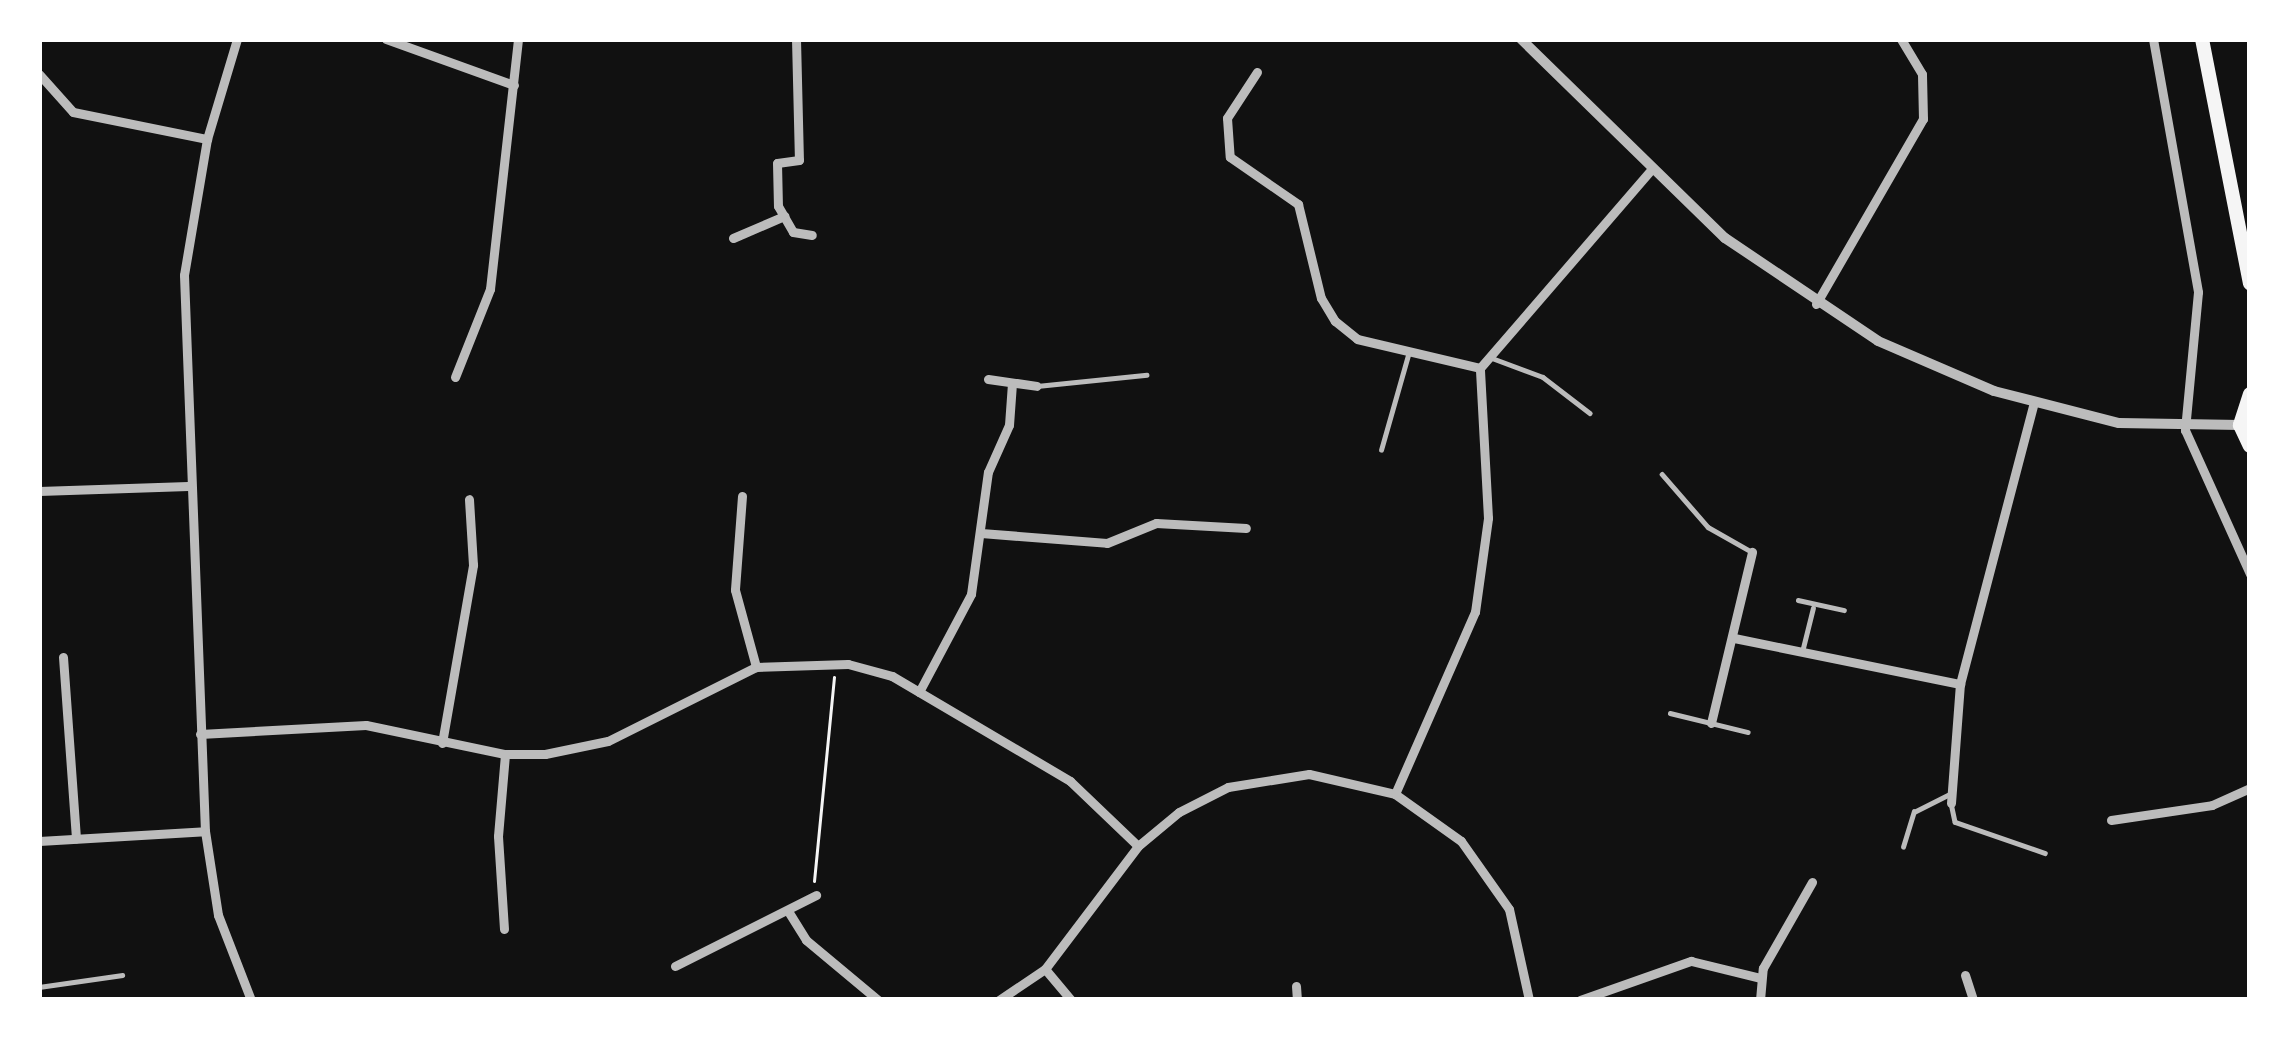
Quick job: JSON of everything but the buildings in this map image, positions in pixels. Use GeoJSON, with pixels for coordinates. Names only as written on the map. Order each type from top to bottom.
{"type":"FeatureCollection","features":[{"type":"Feature","properties":{"kind":"main road"},"geometry":{"type":"LineString","coordinates":[[2201,39],[2250,283]]}},
{"type":"Feature","properties":{"kind":"main road"},"geometry":{"type":"LineString","coordinates":[[2249,399],[2240,425],[2250,446]]}},
{"type":"Feature","properties":{"kind":"street"},"geometry":{"type":"LineString","coordinates":[[236,39],[207,139],[184,275],[188,486],[205,831],[218,915],[251,1000]]}},
{"type":"Feature","properties":{"kind":"street"},"geometry":{"type":"LineString","coordinates":[[386,39],[514,85]]}},
{"type":"Feature","properties":{"kind":"street"},"geometry":{"type":"LineString","coordinates":[[455,377],[490,290],[518,39]]}},
{"type":"Feature","properties":{"kind":"street"},"geometry":{"type":"LineString","coordinates":[[796,39],[800,160],[777,164],[784,216],[793,232],[812,236]]}},
{"type":"Feature","properties":{"kind":"street"},"geometry":{"type":"LineString","coordinates":[[1521,39],[1650,170],[1816,304],[1935,368],[2034,402],[2185,430],[2240,425]]}},
{"type":"Feature","properties":{"kind":"street"},"geometry":{"type":"LineString","coordinates":[[1816,304],[1923,118],[1922,74],[1901,39]]}},
{"type":"Feature","properties":{"kind":"street"},"geometry":{"type":"LineString","coordinates":[[2153,39],[2198,292],[2185,430],[2250,574]]}},
{"type":"Feature","properties":{"kind":"street"},"geometry":{"type":"LineString","coordinates":[[1257,72],[1227,118],[1230,158],[1298,204],[1321,298],[1335,321],[1357,339],[1480,368]]}},
{"type":"Feature","properties":{"kind":"street"},"geometry":{"type":"LineString","coordinates":[[39,74],[73,112],[207,139]]}},
{"type":"Feature","properties":{"kind":"street"},"geometry":{"type":"LineString","coordinates":[[1395,794],[1474,612],[1488,518],[1480,368],[1650,170]]}},
{"type":"Feature","properties":{"kind":"street"},"geometry":{"type":"LineString","coordinates":[[733,238],[784,216]]}},
{"type":"Feature","properties":{"kind":"street"},"geometry":{"type":"LineString","coordinates":[[988,379],[1036,386]]}},
{"type":"Feature","properties":{"kind":"street"},"geometry":{"type":"LineString","coordinates":[[920,692],[963,614],[981,533],[988,472],[1009,425],[1012,383]]}},
{"type":"Feature","properties":{"kind":"street"},"geometry":{"type":"LineString","coordinates":[[1951,799],[1960,684],[2034,402]]}},
{"type":"Feature","properties":{"kind":"street"},"geometry":{"type":"LineString","coordinates":[[39,491],[188,486]]}},
{"type":"Feature","properties":{"kind":"street"},"geometry":{"type":"LineString","coordinates":[[742,496],[735,590],[756,667]]}},
{"type":"Feature","properties":{"kind":"street"},"geometry":{"type":"LineString","coordinates":[[442,743],[473,565],[470,499]]}},
{"type":"Feature","properties":{"kind":"street"},"geometry":{"type":"LineString","coordinates":[[981,533],[1107,543],[1167,521],[1246,528]]}},
{"type":"Feature","properties":{"kind":"street"},"geometry":{"type":"LineString","coordinates":[[1711,724],[1752,552]]}},
{"type":"Feature","properties":{"kind":"street"},"geometry":{"type":"LineString","coordinates":[[1734,638],[1960,684]]}},
{"type":"Feature","properties":{"kind":"street"},"geometry":{"type":"LineString","coordinates":[[63,657],[76,839]]}},
{"type":"Feature","properties":{"kind":"street"},"geometry":{"type":"LineString","coordinates":[[200,734],[366,725],[505,754],[608,741],[756,667],[836,662],[920,692],[1070,782],[1138,846]]}},
{"type":"Feature","properties":{"kind":"street"},"geometry":{"type":"LineString","coordinates":[[504,929],[498,836],[505,754]]}},
{"type":"Feature","properties":{"kind":"street"},"geometry":{"type":"LineString","coordinates":[[998,1000],[1045,969],[1138,846],[1202,799],[1256,780],[1335,776],[1395,794],[1462,841],[1495,883],[1515,926],[1529,1000]]}},
{"type":"Feature","properties":{"kind":"street"},"geometry":{"type":"LineString","coordinates":[[2111,820],[2212,805],[2250,788]]}},
{"type":"Feature","properties":{"kind":"street"},"geometry":{"type":"LineString","coordinates":[[39,842],[205,831]]}},
{"type":"Feature","properties":{"kind":"street"},"geometry":{"type":"LineString","coordinates":[[1760,1000],[1761,978],[1812,882]]}},
{"type":"Feature","properties":{"kind":"street"},"geometry":{"type":"LineString","coordinates":[[675,966],[816,895]]}},
{"type":"Feature","properties":{"kind":"street"},"geometry":{"type":"LineString","coordinates":[[788,911],[806,940],[878,1000]]}},
{"type":"Feature","properties":{"kind":"street"},"geometry":{"type":"LineString","coordinates":[[1580,1000],[1691,961],[1761,978]]}},
{"type":"Feature","properties":{"kind":"street"},"geometry":{"type":"LineString","coordinates":[[1045,969],[1071,1000]]}},
{"type":"Feature","properties":{"kind":"street"},"geometry":{"type":"LineString","coordinates":[[1965,975],[1973,1000]]}},
{"type":"Feature","properties":{"kind":"street"},"geometry":{"type":"LineString","coordinates":[[1296,986],[1297,1000]]}},
{"type":"Feature","properties":{"kind":"lane"},"geometry":{"type":"LineString","coordinates":[[1381,451],[1409,352]]}},
{"type":"Feature","properties":{"kind":"lane"},"geometry":{"type":"LineString","coordinates":[[1487,355],[1543,377],[1590,412]]}},
{"type":"Feature","properties":{"kind":"lane"},"geometry":{"type":"LineString","coordinates":[[1036,386],[1146,375]]}},
{"type":"Feature","properties":{"kind":"lane"},"geometry":{"type":"LineString","coordinates":[[1662,475],[1708,527],[1752,552]]}},
{"type":"Feature","properties":{"kind":"lane"},"geometry":{"type":"LineString","coordinates":[[1798,600],[1813,608],[1844,610]]}},
{"type":"Feature","properties":{"kind":"lane"},"geometry":{"type":"LineString","coordinates":[[1802,652],[1813,608]]}},
{"type":"Feature","properties":{"kind":"lane"},"geometry":{"type":"LineString","coordinates":[[1670,713],[1748,732]]}},
{"type":"Feature","properties":{"kind":"lane"},"geometry":{"type":"LineString","coordinates":[[1903,847],[1914,812],[1951,799],[1954,822],[2045,853]]}},
{"type":"Feature","properties":{"kind":"lane"},"geometry":{"type":"LineString","coordinates":[[39,987],[122,975]]}},
{"type":"Feature","properties":{"kind":"path"},"geometry":{"type":"LineString","coordinates":[[816,895],[810,862],[836,662]]}}]}
